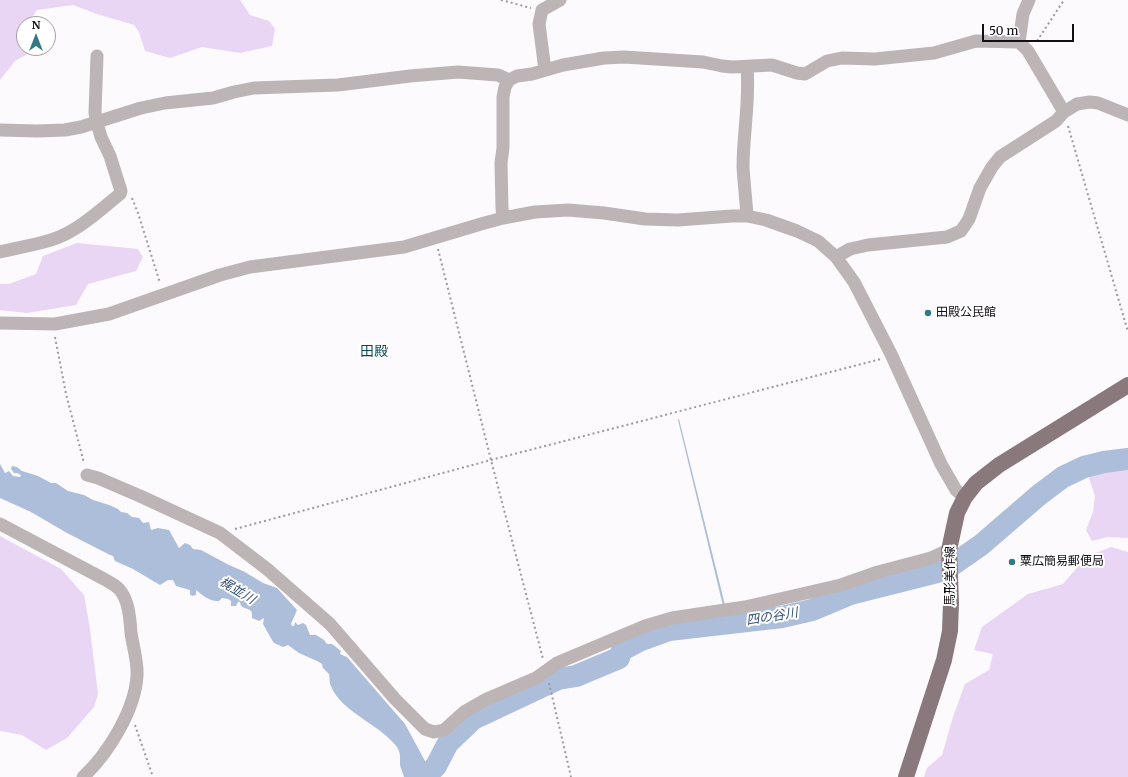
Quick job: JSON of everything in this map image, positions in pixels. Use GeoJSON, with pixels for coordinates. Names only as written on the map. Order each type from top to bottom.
{"type":"FeatureCollection","features":[{"type":"Feature","properties":{"kind":"main road","name":"馬形美作線"},"geometry":{"type":"LineString","coordinates":[[906,777],[944,660],[950,631],[951,602],[949,552],[957,513],[965,497],[976,483],[999,465],[1128,386]]}},
{"type":"Feature","properties":{"kind":"street"},"geometry":{"type":"LineString","coordinates":[[545,70],[540,24],[542,10],[560,0]]}},
{"type":"Feature","properties":{"kind":"street"},"geometry":{"type":"LineString","coordinates":[[1019,42],[1023,14],[1029,0]]}},
{"type":"Feature","properties":{"kind":"street"},"geometry":{"type":"LineString","coordinates":[[503,218],[501,163],[503,148],[503,97],[505,87],[510,80],[517,76],[532,74],[570,64],[604,58],[624,57],[703,62],[722,66],[747,67],[772,65],[797,74],[805,74],[827,61],[842,58],[875,58],[934,53],[976,41],[1019,42],[1028,51],[1064,112]]}},
{"type":"Feature","properties":{"kind":"street"},"geometry":{"type":"LineString","coordinates":[[0,252],[52,240],[70,232],[96,214],[120,194],[121,191],[119,184],[110,156],[101,138],[95,113],[97,56]]}},
{"type":"Feature","properties":{"kind":"street"},"geometry":{"type":"LineString","coordinates":[[747,67],[748,101],[743,167],[747,216]]}},
{"type":"Feature","properties":{"kind":"street"},"geometry":{"type":"LineString","coordinates":[[0,130],[65,130],[97,123],[113,116],[141,108],[165,103],[213,98],[254,88],[338,85],[458,72],[498,75],[510,80]]}},
{"type":"Feature","properties":{"kind":"street"},"geometry":{"type":"LineString","coordinates":[[836,257],[850,249],[868,245],[947,236],[961,231],[969,219],[980,188],[992,167],[1000,157],[1056,121],[1064,112],[1077,104],[1090,102],[1128,115]]}},
{"type":"Feature","properties":{"kind":"street"},"geometry":{"type":"LineString","coordinates":[[0,323],[55,324],[109,314],[220,275],[250,267],[397,248],[503,218],[535,212],[568,210],[604,212],[645,219],[678,220],[747,216],[766,220],[797,231],[818,241],[836,257],[854,282],[891,354],[941,464],[956,490],[965,497]]}},
{"type":"Feature","properties":{"kind":"street"},"geometry":{"type":"LineString","coordinates":[[87,475],[98,478],[140,496],[220,533],[267,569],[330,624],[395,699],[425,729],[434,732],[444,730],[464,712],[487,699],[536,678],[557,664],[652,624],[672,618],[745,607],[805,594],[841,585],[878,572],[949,552]]}},
{"type":"Feature","properties":{"kind":"street"},"geometry":{"type":"LineString","coordinates":[[0,524],[104,579],[119,589],[125,598],[137,673],[136,687],[118,732],[105,753],[83,777]]}},
{"type":"Feature","properties":{"kind":"path"},"geometry":{"type":"LineString","coordinates":[[501,0],[542,10]]}},
{"type":"Feature","properties":{"kind":"path"},"geometry":{"type":"LineString","coordinates":[[1028,51],[1035,45],[1064,0]]}},
{"type":"Feature","properties":{"kind":"path"},"geometry":{"type":"LineString","coordinates":[[1064,112],[1128,332]]}},
{"type":"Feature","properties":{"kind":"path"},"geometry":{"type":"LineString","coordinates":[[130,192],[138,212],[164,295]]}},
{"type":"Feature","properties":{"kind":"path"},"geometry":{"type":"LineString","coordinates":[[436,238],[491,460],[546,671]]}},
{"type":"Feature","properties":{"kind":"path"},"geometry":{"type":"LineString","coordinates":[[55,324],[55,335],[66,394],[87,475]]}},
{"type":"Feature","properties":{"kind":"path"},"geometry":{"type":"LineString","coordinates":[[220,533],[491,460],[878,361],[891,354]]}},
{"type":"Feature","properties":{"kind":"path"},"geometry":{"type":"LineString","coordinates":[[552,696],[571,777]]}},
{"type":"Feature","properties":{"kind":"path"},"geometry":{"type":"LineString","coordinates":[[128,710],[131,713],[153,777]]}},
{"type":"Feature","properties":{"kind":"shaded area"},"geometry":{"type":"Polygon","coordinates":[[[0,0],[240,0],[250,15],[269,21],[275,29],[272,46],[240,53],[202,47],[170,58],[145,51],[139,32],[134,25],[73,5],[37,10],[33,16],[16,16],[16,56],[24,56],[15,61],[0,80],[0,0]]]}},
{"type":"Feature","properties":{"kind":"shaded area"},"geometry":{"type":"Polygon","coordinates":[[[77,243],[138,249],[143,257],[136,271],[88,284],[76,305],[27,313],[0,310],[0,284],[9,284],[36,274],[43,256],[77,243]]]}},
{"type":"Feature","properties":{"kind":"shaded area"},"geometry":{"type":"Polygon","coordinates":[[[1128,464],[1128,538],[1108,537],[1092,541],[1086,530],[1093,512],[1095,496],[1089,478],[1100,468],[1128,464]]]}},
{"type":"Feature","properties":{"kind":"shaded area"},"geometry":{"type":"Polygon","coordinates":[[[0,536],[61,569],[84,595],[98,694],[94,707],[67,738],[46,750],[22,735],[0,731],[0,536]]]}},
{"type":"Feature","properties":{"kind":"shaded area"},"geometry":{"type":"Polygon","coordinates":[[[1111,547],[1128,552],[1128,777],[924,777],[927,768],[942,755],[953,717],[965,684],[989,670],[993,654],[974,650],[982,627],[1028,594],[1063,584],[1086,557],[1111,547]]]}},
{"type":"Feature","properties":{"kind":"water"},"geometry":{"type":"Polygon","coordinates":[[[679,419],[725,605],[723,606],[678,420],[679,419]]]}},
{"type":"Feature","properties":{"kind":"water","name":"梶並川"},"geometry":{"type":"Polygon","coordinates":[[[0,464],[5,473],[9,471],[13,476],[20,477],[21,475],[14,473],[11,469],[12,466],[17,467],[22,471],[38,476],[51,483],[56,483],[68,491],[84,495],[118,509],[121,512],[127,513],[132,517],[139,518],[143,523],[149,522],[151,530],[158,528],[169,530],[179,548],[185,543],[190,545],[193,549],[201,550],[245,572],[263,583],[277,588],[297,610],[291,624],[292,626],[294,626],[295,622],[298,625],[303,623],[306,625],[310,635],[316,635],[327,644],[332,644],[341,651],[340,654],[347,657],[405,724],[425,761],[427,764],[432,764],[439,777],[404,777],[400,765],[400,754],[397,747],[390,739],[343,703],[331,686],[329,674],[323,668],[322,664],[299,653],[288,645],[283,647],[274,643],[263,624],[264,618],[259,621],[252,618],[252,612],[241,606],[240,602],[238,602],[236,606],[231,606],[231,601],[228,599],[222,598],[219,601],[213,601],[196,590],[196,595],[192,596],[190,594],[190,590],[176,586],[173,580],[168,580],[160,585],[133,569],[115,561],[113,556],[67,533],[31,512],[0,498],[0,464]]]}},
{"type":"Feature","properties":{"kind":"waterway","name":"四の谷川"},"geometry":{"type":"LineString","coordinates":[[425,777],[436,766],[448,743],[473,719],[558,679],[576,676],[619,658],[622,650],[639,641],[669,630],[782,617],[812,610],[850,594],[945,570],[981,545],[1039,495],[1063,477],[1084,467],[1104,462],[1128,459]]}},
{"type":"Feature","properties":{"kind":"place","name":"田殿公民館"},"geometry":{"type":"Point","coordinates":[928,313]}},
{"type":"Feature","properties":{"kind":"place","name":"粟広簡易郵便局"},"geometry":{"type":"Point","coordinates":[1012,562]}},
{"type":"Feature","properties":{"kind":"district","name":"田殿"},"geometry":{"type":"Point","coordinates":[374,352]}}]}
